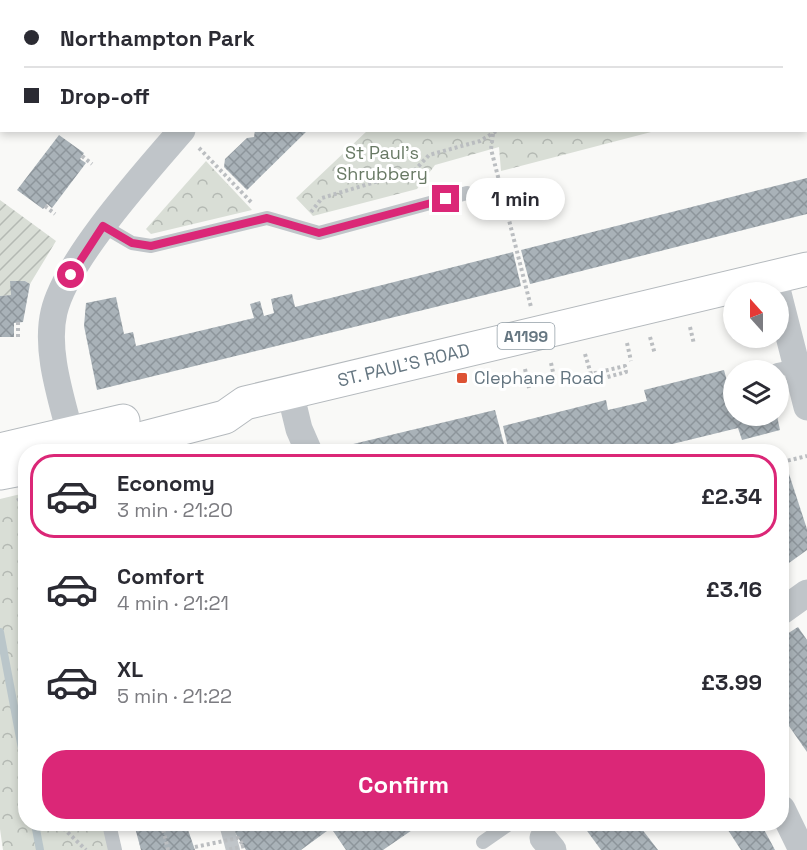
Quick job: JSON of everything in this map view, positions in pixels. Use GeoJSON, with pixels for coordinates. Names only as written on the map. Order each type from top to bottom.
{"type":"FeatureCollection","features":[{"type":"Feature","properties":{"kind":"main road","name":"ST. PAUL'S ROAD"},"geometry":{"type":"LineString","coordinates":[[786,282],[807,269]]}},
{"type":"Feature","properties":{"kind":"main road","name":"ST. PAUL'S ROAD"},"geometry":{"type":"LineString","coordinates":[[60,444],[225,417],[245,403],[290,392],[544,348],[723,302]]}},
{"type":"Feature","properties":{"kind":"main road","name":"ST. PAUL'S ROAD"},"geometry":{"type":"LineString","coordinates":[[0,450],[18,448]]}},
{"type":"Feature","properties":{"kind":"main road"},"geometry":{"type":"LineString","coordinates":[[0,473],[18,470]]}},
{"type":"Feature","properties":{"kind":"street"},"geometry":{"type":"LineString","coordinates":[[80,442],[54,362],[53,314],[61,291],[103,226],[180,132]]}},
{"type":"Feature","properties":{"kind":"street"},"geometry":{"type":"LineString","coordinates":[[789,372],[807,407]]}},
{"type":"Feature","properties":{"kind":"street"},"geometry":{"type":"LineString","coordinates":[[290,392],[299,429],[306,444]]}},
{"type":"Feature","properties":{"kind":"street"},"geometry":{"type":"LineString","coordinates":[[789,605],[807,593]]}},
{"type":"Feature","properties":{"kind":"street"},"geometry":{"type":"LineString","coordinates":[[789,823],[802,850]]}},
{"type":"Feature","properties":{"kind":"lane"},"geometry":{"type":"LineString","coordinates":[[103,226],[132,243],[151,246],[267,218],[319,233],[467,193]]}},
{"type":"Feature","properties":{"kind":"lane"},"geometry":{"type":"LineString","coordinates":[[111,831],[115,850]]}},
{"type":"Feature","properties":{"kind":"lane"},"geometry":{"type":"LineString","coordinates":[[228,831],[233,850]]}},
{"type":"Feature","properties":{"kind":"lane"},"geometry":{"type":"LineString","coordinates":[[483,842],[498,831]]}},
{"type":"Feature","properties":{"kind":"path"},"geometry":{"type":"LineString","coordinates":[[310,213],[322,198],[415,170],[429,155],[480,141],[495,132]]}},
{"type":"Feature","properties":{"kind":"path"},"geometry":{"type":"LineString","coordinates":[[495,132],[491,149],[544,348],[555,381]]}},
{"type":"Feature","properties":{"kind":"path"},"geometry":{"type":"LineString","coordinates":[[82,156],[92,164]]}},
{"type":"Feature","properties":{"kind":"path"},"geometry":{"type":"LineString","coordinates":[[209,158],[267,218]]}},
{"type":"Feature","properties":{"kind":"path"},"geometry":{"type":"LineString","coordinates":[[45,206],[55,214]]}},
{"type":"Feature","properties":{"kind":"path"},"geometry":{"type":"LineString","coordinates":[[18,322],[18,337]]}},
{"type":"Feature","properties":{"kind":"path"},"geometry":{"type":"LineString","coordinates":[[690,327],[694,344]]}},
{"type":"Feature","properties":{"kind":"path"},"geometry":{"type":"LineString","coordinates":[[650,337],[655,354]]}},
{"type":"Feature","properties":{"kind":"path"},"geometry":{"type":"LineString","coordinates":[[627,343],[631,361]]}},
{"type":"Feature","properties":{"kind":"path"},"geometry":{"type":"LineString","coordinates":[[585,354],[591,374],[625,366],[626,372],[589,382]]}},
{"type":"Feature","properties":{"kind":"path"},"geometry":{"type":"LineString","coordinates":[[525,369],[529,388]]}},
{"type":"Feature","properties":{"kind":"path"},"geometry":{"type":"LineString","coordinates":[[789,460],[807,456]]}},
{"type":"Feature","properties":{"kind":"path"},"geometry":{"type":"LineString","coordinates":[[67,831],[86,850]]}},
{"type":"Feature","properties":{"kind":"path"},"geometry":{"type":"LineString","coordinates":[[164,831],[168,850]]}},
{"type":"Feature","properties":{"kind":"path"},"geometry":{"type":"LineString","coordinates":[[195,847],[238,838],[244,846],[227,850]]}},
{"type":"Feature","properties":{"kind":"green space","name":"St Paul's Shrubbery"},"geometry":{"type":"Polygon","coordinates":[[[366,132],[651,132],[501,171],[499,147],[435,165],[417,189],[313,216],[296,198],[366,132]]]}},
{"type":"Feature","properties":{"kind":"green space"},"geometry":{"type":"Polygon","coordinates":[[[206,161],[252,210],[151,234],[146,229],[206,161]]]}},
{"type":"Feature","properties":{"kind":"green space"},"geometry":{"type":"Polygon","coordinates":[[[0,200],[56,241],[30,284],[25,281],[11,281],[11,295],[0,296],[0,200]]]}},
{"type":"Feature","properties":{"kind":"green space"},"geometry":{"type":"Polygon","coordinates":[[[18,495],[18,831],[106,831],[110,850],[3,850],[0,829],[0,499],[18,495]]]}},
{"type":"Feature","properties":{"kind":"building"},"geometry":{"type":"Polygon","coordinates":[[[255,132],[306,132],[247,190],[224,167],[225,159],[247,138],[254,137],[255,132]]]}},
{"type":"Feature","properties":{"kind":"building"},"geometry":{"type":"Polygon","coordinates":[[[59,135],[84,153],[80,159],[86,163],[52,208],[47,204],[43,209],[17,190],[59,135]]]}},
{"type":"Feature","properties":{"kind":"building"},"geometry":{"type":"Polygon","coordinates":[[[807,178],[807,214],[530,284],[521,250],[807,178]]]}},
{"type":"Feature","properties":{"kind":"building"},"geometry":{"type":"Polygon","coordinates":[[[513,252],[521,286],[97,390],[84,326],[86,303],[116,297],[124,334],[133,332],[136,346],[254,318],[250,304],[260,301],[264,316],[274,313],[271,299],[292,294],[295,307],[513,252]]]}},
{"type":"Feature","properties":{"kind":"building"},"geometry":{"type":"Polygon","coordinates":[[[10,281],[25,281],[30,284],[23,322],[14,323],[14,337],[0,337],[0,296],[11,295],[10,281]]]}},
{"type":"Feature","properties":{"kind":"building"},"geometry":{"type":"Polygon","coordinates":[[[723,370],[723,426],[779,426],[780,430],[742,440],[738,428],[672,444],[507,444],[503,426],[606,400],[608,410],[647,401],[644,390],[723,370]]]}},
{"type":"Feature","properties":{"kind":"building"},"geometry":{"type":"Polygon","coordinates":[[[495,410],[504,444],[353,444],[495,410]]]}},
{"type":"Feature","properties":{"kind":"building"},"geometry":{"type":"Polygon","coordinates":[[[789,474],[807,529],[807,550],[789,563],[789,474]]]}},
{"type":"Feature","properties":{"kind":"building"},"geometry":{"type":"Polygon","coordinates":[[[798,627],[807,640],[807,752],[789,726],[789,633],[798,627]]]}},
{"type":"Feature","properties":{"kind":"building"},"geometry":{"type":"Polygon","coordinates":[[[136,831],[188,831],[195,850],[141,850],[136,831]]]}},
{"type":"Feature","properties":{"kind":"building"},"geometry":{"type":"Polygon","coordinates":[[[234,831],[327,831],[301,850],[246,850],[234,831]]]}},
{"type":"Feature","properties":{"kind":"building"},"geometry":{"type":"Polygon","coordinates":[[[333,831],[411,831],[383,850],[346,850],[333,831]]]}},
{"type":"Feature","properties":{"kind":"building"},"geometry":{"type":"Polygon","coordinates":[[[587,831],[643,831],[658,850],[601,850],[587,831]]]}},
{"type":"Feature","properties":{"kind":"building"},"geometry":{"type":"Polygon","coordinates":[[[729,831],[765,831],[775,850],[741,850],[729,831]]]}},
{"type":"Feature","properties":{"kind":"waterway"},"geometry":{"type":"LineString","coordinates":[[0,632],[18,728]]}},
{"type":"Feature","properties":{"kind":"waterway"},"geometry":{"type":"LineString","coordinates":[[36,831],[40,850]]}},
{"type":"Feature","properties":{"kind":"place","name":"Clephane Road"},"geometry":{"type":"Point","coordinates":[462,378]}},
{"type":"Feature","properties":{"kind":"route"},"geometry":{"type":"LineString","coordinates":[[71,275],[103,226],[140,246],[151,246],[267,218],[319,233],[446,199]]}}]}
